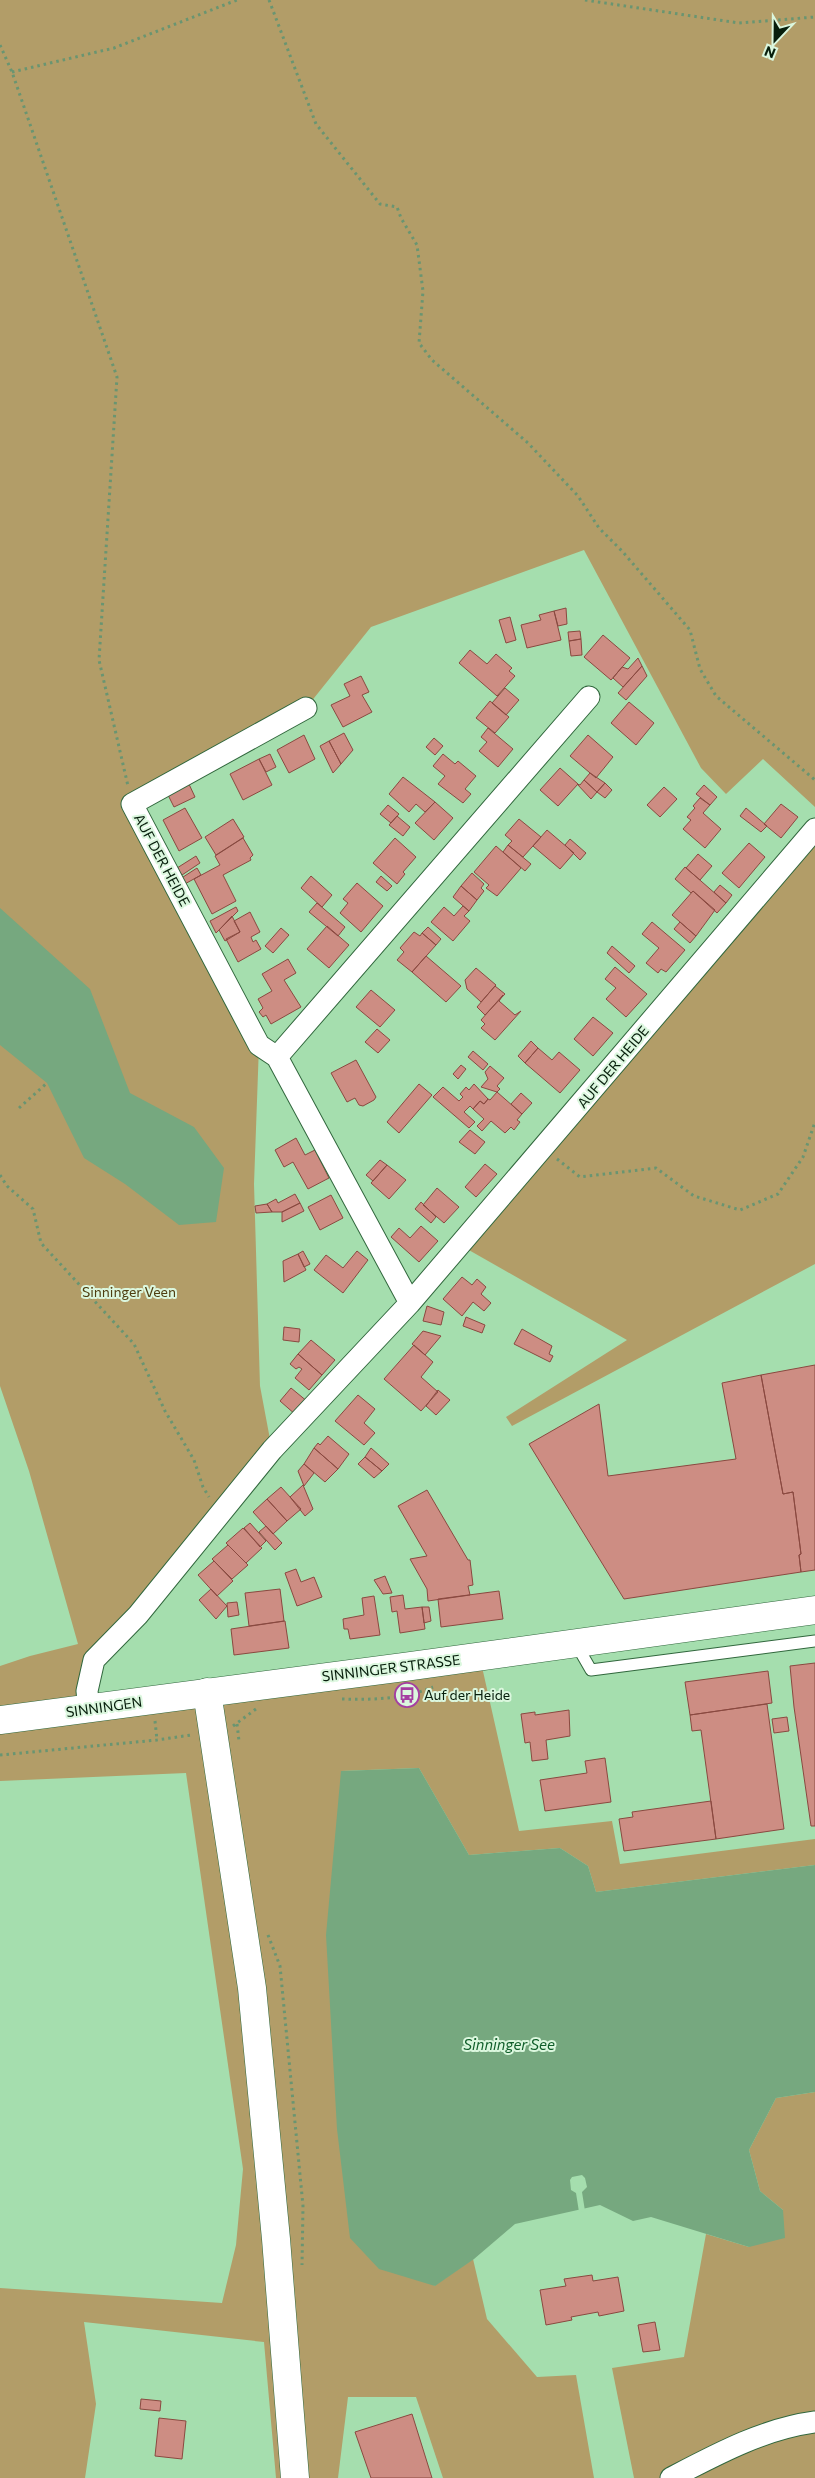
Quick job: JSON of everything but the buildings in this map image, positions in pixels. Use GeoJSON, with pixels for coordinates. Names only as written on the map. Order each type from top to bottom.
{"type":"FeatureCollection","features":[{"type":"Feature","properties":{"kind":"main road","name":"SINNINGER STRASSE"},"geometry":{"type":"LineString","coordinates":[[207,1692],[404,1667],[815,1610]]}},
{"type":"Feature","properties":{"kind":"main road","name":"SINNINGEN"},"geometry":{"type":"LineString","coordinates":[[0,1720],[89,1710],[207,1692]]}},
{"type":"Feature","properties":{"kind":"main road"},"geometry":{"type":"LineString","coordinates":[[207,1692],[252,1988],[276,2239],[295,2478]]}},
{"type":"Feature","properties":{"kind":"street"},"geometry":{"type":"LineString","coordinates":[[277,1057],[589,697]]}},
{"type":"Feature","properties":{"kind":"street","name":"AUF DER HEIDE"},"geometry":{"type":"LineString","coordinates":[[306,708],[132,804],[259,1045],[277,1057],[410,1303]]}},
{"type":"Feature","properties":{"kind":"street","name":"AUF DER HEIDE"},"geometry":{"type":"LineString","coordinates":[[89,1710],[87,1691],[94,1660],[138,1615],[272,1450],[410,1303],[815,829]]}},
{"type":"Feature","properties":{"kind":"street"},"geometry":{"type":"LineString","coordinates":[[671,2478],[735,2445],[788,2426],[815,2422]]}},
{"type":"Feature","properties":{"kind":"lane"},"geometry":{"type":"LineString","coordinates":[[575,1642],[591,1670],[815,1641]]}},
{"type":"Feature","properties":{"kind":"path"},"geometry":{"type":"LineString","coordinates":[[12,72],[114,48],[237,0]]}},
{"type":"Feature","properties":{"kind":"path"},"geometry":{"type":"LineString","coordinates":[[269,0],[316,124],[380,204],[397,207],[401,218],[417,245],[423,291],[420,343],[432,360],[528,443],[578,496],[599,528],[622,551],[690,630],[700,669],[716,696],[815,780]]}},
{"type":"Feature","properties":{"kind":"path"},"geometry":{"type":"LineString","coordinates":[[585,0],[739,23],[815,16]]}},
{"type":"Feature","properties":{"kind":"path"},"geometry":{"type":"LineString","coordinates":[[0,45],[12,72],[117,377],[99,660],[132,804]]}},
{"type":"Feature","properties":{"kind":"path"},"geometry":{"type":"LineString","coordinates":[[19,1108],[47,1083]]}},
{"type":"Feature","properties":{"kind":"path"},"geometry":{"type":"LineString","coordinates":[[543,1148],[580,1177],[656,1168],[694,1196],[740,1210],[778,1194],[803,1157],[815,1122]]}},
{"type":"Feature","properties":{"kind":"path"},"geometry":{"type":"LineString","coordinates":[[0,1175],[7,1186],[33,1209],[41,1243],[134,1344],[165,1412],[194,1460],[202,1487],[222,1512]]}},
{"type":"Feature","properties":{"kind":"path"},"geometry":{"type":"LineString","coordinates":[[0,1755],[157,1740],[213,1731]]}},
{"type":"Feature","properties":{"kind":"green space","name":"Sinninger Veen"},"geometry":{"type":"Polygon","coordinates":[[[0,0],[815,0],[815,807],[763,759],[726,794],[701,768],[584,550],[371,627],[306,708],[132,804],[259,1045],[254,1184],[260,1386],[272,1450],[94,1660],[89,1709],[480,1658],[519,1831],[612,1821],[620,1864],[815,1839],[815,1865],[596,1892],[588,1866],[560,1848],[469,1855],[419,1768],[341,1771],[434,2286],[473,2259],[487,2319],[537,2377],[576,2375],[594,2478],[443,2478],[416,2397],[348,2397],[338,2478],[276,2478],[264,2342],[84,2322],[96,2404],[85,2478],[0,2478],[0,2288],[222,2303],[236,2245],[243,2169],[186,1773],[0,1781],[0,1666],[78,1644],[29,1471],[0,1386],[0,0]]]}},
{"type":"Feature","properties":{"kind":"green space"},"geometry":{"type":"Polygon","coordinates":[[[815,829],[815,1264],[512,1426],[506,1417],[627,1340],[460,1245],[815,829]]]}},
{"type":"Feature","properties":{"kind":"green space"},"geometry":{"type":"Polygon","coordinates":[[[815,2092],[815,2478],[634,2478],[612,2368],[684,2357],[706,2234],[749,2247],[783,2210],[760,2191],[749,2150],[776,2098],[815,2092]]]}},
{"type":"Feature","properties":{"kind":"water"},"geometry":{"type":"Polygon","coordinates":[[[0,908],[90,989],[130,1093],[194,1127],[224,1168],[216,1222],[179,1225],[125,1184],[84,1158],[47,1083],[0,1045],[0,908]]]}},
{"type":"Feature","properties":{"kind":"water","name":"Sinninger See"},"geometry":{"type":"Polygon","coordinates":[[[419,1768],[469,1855],[560,1848],[588,1866],[596,1892],[815,1865],[815,2092],[776,2098],[749,2150],[760,2191],[783,2210],[785,2238],[749,2247],[651,2217],[633,2221],[600,2205],[515,2224],[474,2259],[435,2286],[379,2269],[350,2238],[337,2129],[326,1935],[341,1771],[419,1768]]]}},
{"type":"Feature","properties":{"kind":"pier"},"geometry":{"type":"Polygon","coordinates":[[[582,2175],[585,2178],[587,2187],[582,2192],[585,2211],[579,2212],[576,2193],[571,2190],[570,2180],[572,2177],[582,2175]]]}},
{"type":"Feature","properties":{"kind":"place","name":"Auf der Heide"},"geometry":{"type":"Point","coordinates":[407,1695]}}]}
